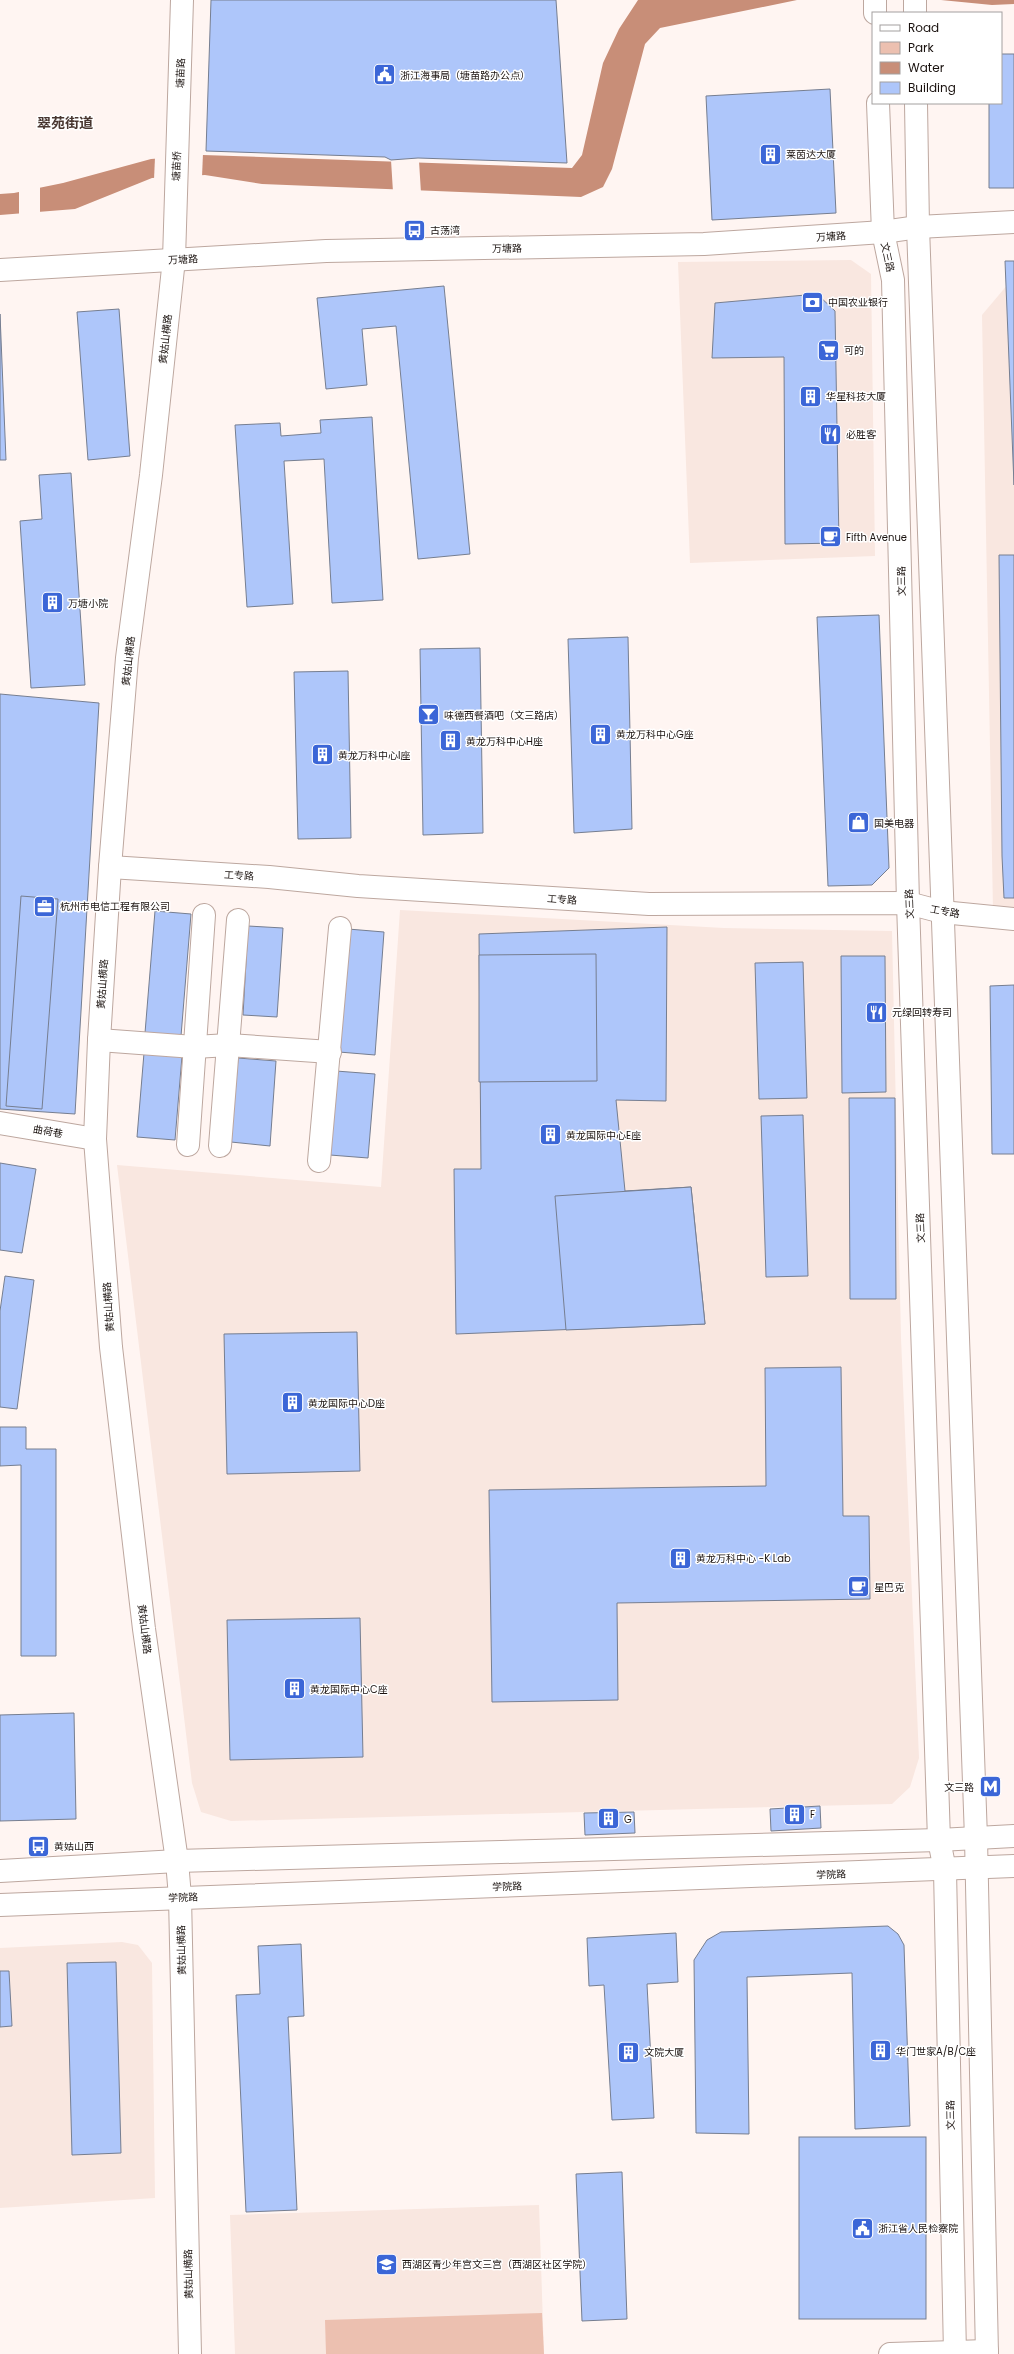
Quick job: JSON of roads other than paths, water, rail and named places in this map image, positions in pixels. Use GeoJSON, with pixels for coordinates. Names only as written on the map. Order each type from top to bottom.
{"type":"FeatureCollection","features":[{"type":"Feature","properties":{"kind":"main road","name":"塘苗路"},"geometry":{"type":"LineString","coordinates":[[177,145],[182,0]]}},
{"type":"Feature","properties":{"kind":"main road","name":"文三路"},"geometry":{"type":"LineString","coordinates":[[878,104],[883,232],[893,280],[908,903],[939,1840],[945,1870],[955,2353]]}},
{"type":"Feature","properties":{"kind":"main road"},"geometry":{"type":"LineString","coordinates":[[890,2354],[987,2352],[975,1867],[976,1838],[918,227],[916,104]]}},
{"type":"Feature","properties":{"kind":"main road","name":"塘苗桥"},"geometry":{"type":"LineString","coordinates":[[174,260],[177,145]]}},
{"type":"Feature","properties":{"kind":"main road","name":"万塘路"},"geometry":{"type":"LineString","coordinates":[[0,270],[326,251],[704,244],[883,232],[918,227],[1014,222]]}},
{"type":"Feature","properties":{"kind":"main road","name":"黄姑山横路"},"geometry":{"type":"LineString","coordinates":[[174,260],[151,475],[127,658],[110,867],[99,1040],[95,1139],[112,1347],[144,1629],[177,1861],[180,1897],[190,2354]]}},
{"type":"Feature","properties":{"kind":"main road","name":"工专路"},"geometry":{"type":"LineString","coordinates":[[110,867],[269,877],[358,886],[649,904],[908,903],[942,912],[1014,919]]}},
{"type":"Feature","properties":{"kind":"main road"},"geometry":{"type":"LineString","coordinates":[[188,1145],[204,915]]}},
{"type":"Feature","properties":{"kind":"main road"},"geometry":{"type":"LineString","coordinates":[[220,1146],[238,920]]}},
{"type":"Feature","properties":{"kind":"main road"},"geometry":{"type":"LineString","coordinates":[[320,1161],[340,928]]}},
{"type":"Feature","properties":{"kind":"main road"},"geometry":{"type":"LineString","coordinates":[[99,1040],[194,1047],[229,1046],[330,1052]]}},
{"type":"Feature","properties":{"kind":"main road","name":"曲荷巷"},"geometry":{"type":"LineString","coordinates":[[0,1123],[95,1139]]}},
{"type":"Feature","properties":{"kind":"main road"},"geometry":{"type":"LineString","coordinates":[[0,1871],[177,1861],[939,1840],[1014,1836]]}},
{"type":"Feature","properties":{"kind":"main road","name":"学院路"},"geometry":{"type":"LineString","coordinates":[[0,1906],[180,1897],[945,1870],[975,1867],[1014,1866]]}},
{"type":"Feature","properties":{"kind":"water"},"geometry":{"type":"Polygon","coordinates":[[[638,0],[797,0],[660,28],[645,44],[612,169],[603,187],[581,197],[262,184],[205,175],[152,178],[75,209],[0,215],[0,194],[14,193],[63,183],[151,159],[203,155],[572,168],[582,155],[603,63],[619,29],[638,0]]]}},
{"type":"Feature","properties":{"kind":"water"},"geometry":{"type":"Polygon","coordinates":[[[941,0],[1014,0],[1014,4],[992,5],[941,0]]]}},
{"type":"Feature","properties":{"kind":"place","name":"浙江海事局（塘苗路办公点）"},"geometry":{"type":"Point","coordinates":[385,75]}},
{"type":"Feature","properties":{"kind":"place","name":"莱茵达大厦"},"geometry":{"type":"Point","coordinates":[771,154]}},
{"type":"Feature","properties":{"kind":"place","name":"古荡湾"},"geometry":{"type":"Point","coordinates":[415,230]}},
{"type":"Feature","properties":{"kind":"place","name":"中国农业银行"},"geometry":{"type":"Point","coordinates":[813,302]}},
{"type":"Feature","properties":{"kind":"place","name":"可的"},"geometry":{"type":"Point","coordinates":[828,350]}},
{"type":"Feature","properties":{"kind":"place","name":"华星科技大厦"},"geometry":{"type":"Point","coordinates":[810,396]}},
{"type":"Feature","properties":{"kind":"place","name":"必胜客"},"geometry":{"type":"Point","coordinates":[830,434]}},
{"type":"Feature","properties":{"kind":"place","name":"Fifth Avenue"},"geometry":{"type":"Point","coordinates":[830,537]}},
{"type":"Feature","properties":{"kind":"place","name":"万塘小院"},"geometry":{"type":"Point","coordinates":[53,603]}},
{"type":"Feature","properties":{"kind":"place","name":"味德西餐酒吧（文三路店）"},"geometry":{"type":"Point","coordinates":[429,715]}},
{"type":"Feature","properties":{"kind":"place","name":"黄龙万科中心G座"},"geometry":{"type":"Point","coordinates":[600,734]}},
{"type":"Feature","properties":{"kind":"place","name":"黄龙万科中心H座"},"geometry":{"type":"Point","coordinates":[451,741]}},
{"type":"Feature","properties":{"kind":"place","name":"黄龙万科中心I座"},"geometry":{"type":"Point","coordinates":[323,755]}},
{"type":"Feature","properties":{"kind":"place","name":"国美电器"},"geometry":{"type":"Point","coordinates":[859,823]}},
{"type":"Feature","properties":{"kind":"place","name":"杭州市电信工程有限公司"},"geometry":{"type":"Point","coordinates":[44,906]}},
{"type":"Feature","properties":{"kind":"place","name":"元绿回转寿司"},"geometry":{"type":"Point","coordinates":[877,1012]}},
{"type":"Feature","properties":{"kind":"place","name":"黄龙国际中心E座"},"geometry":{"type":"Point","coordinates":[550,1135]}},
{"type":"Feature","properties":{"kind":"place","name":"黄龙国际中心D座"},"geometry":{"type":"Point","coordinates":[292,1403]}},
{"type":"Feature","properties":{"kind":"place","name":"黄龙万科中心 -K Lab"},"geometry":{"type":"Point","coordinates":[680,1558]}},
{"type":"Feature","properties":{"kind":"place","name":"星巴克"},"geometry":{"type":"Point","coordinates":[859,1587]}},
{"type":"Feature","properties":{"kind":"place","name":"黄龙国际中心C座"},"geometry":{"type":"Point","coordinates":[295,1689]}},
{"type":"Feature","properties":{"kind":"place","name":"文三路"},"geometry":{"type":"Point","coordinates":[990,1787]}},
{"type":"Feature","properties":{"kind":"place","name":"F"},"geometry":{"type":"Point","coordinates":[795,1814]}},
{"type":"Feature","properties":{"kind":"place","name":"G"},"geometry":{"type":"Point","coordinates":[609,1819]}},
{"type":"Feature","properties":{"kind":"place","name":"黄姑山西"},"geometry":{"type":"Point","coordinates":[39,1846]}},
{"type":"Feature","properties":{"kind":"place","name":"华门世家A/B/C座"},"geometry":{"type":"Point","coordinates":[881,2051]}},
{"type":"Feature","properties":{"kind":"place","name":"文院大厦"},"geometry":{"type":"Point","coordinates":[629,2052]}},
{"type":"Feature","properties":{"kind":"place","name":"浙江省人民检察院"},"geometry":{"type":"Point","coordinates":[863,2228]}},
{"type":"Feature","properties":{"kind":"place","name":"西湖区青少年宫文三宫（西湖区社区学院）"},"geometry":{"type":"Point","coordinates":[386,2264]}},
{"type":"Feature","properties":{"kind":"district","name":"翠苑街道"},"geometry":{"type":"Point","coordinates":[65,123]}}]}
